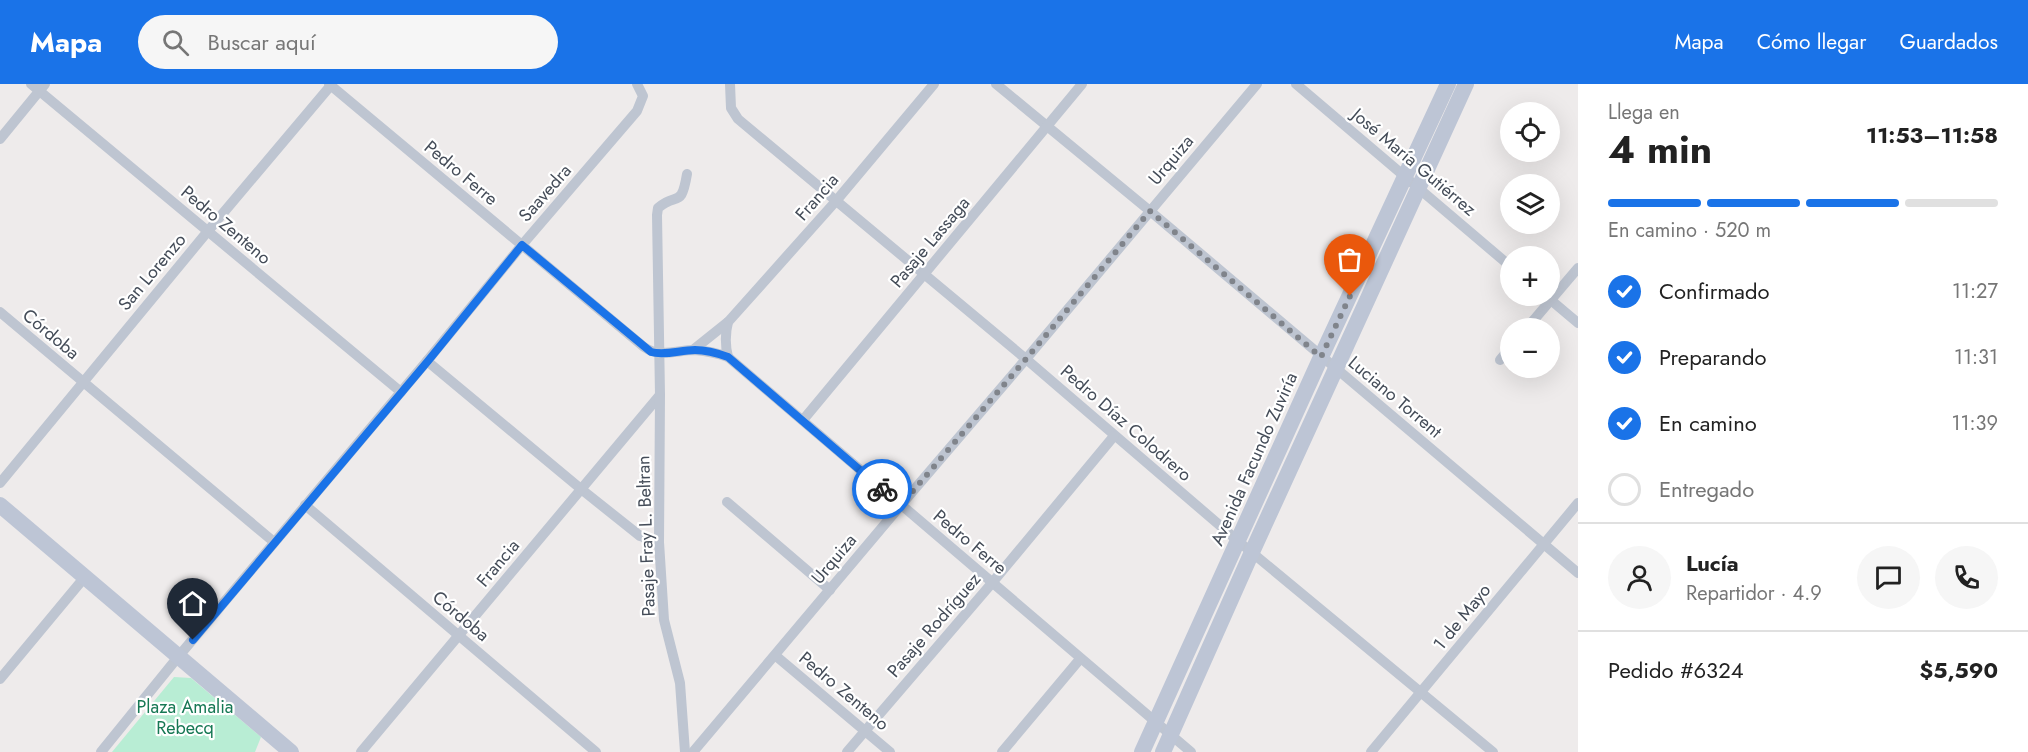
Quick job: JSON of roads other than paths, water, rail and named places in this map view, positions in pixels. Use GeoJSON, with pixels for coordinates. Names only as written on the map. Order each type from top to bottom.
{"type":"FeatureCollection","features":[{"type":"Feature","properties":{"kind":"main road","name":"Avenida Facundo Zuviría"},"geometry":{"type":"LineString","coordinates":[[1163,752],[1336,368],[1448,84]]}},
{"type":"Feature","properties":{"kind":"main road","name":"Avenida Facundo Zuviría"},"geometry":{"type":"LineString","coordinates":[[1142,752],[1321,357],[1411,182],[1466,84]]}},
{"type":"Feature","properties":{"kind":"main road"},"geometry":{"type":"LineString","coordinates":[[0,505],[291,752]]}},
{"type":"Feature","properties":{"kind":"street","name":"San Lorenzo"},"geometry":{"type":"LineString","coordinates":[[0,483],[331,84]]}},
{"type":"Feature","properties":{"kind":"street","name":"Pedro Ferre"},"geometry":{"type":"LineString","coordinates":[[331,84],[644,348],[658,354],[693,350],[713,352],[728,357],[1191,752]]}},
{"type":"Feature","properties":{"kind":"street","name":"Saavedra"},"geometry":{"type":"LineString","coordinates":[[101,752],[522,245],[637,111],[643,96],[637,84]]}},
{"type":"Feature","properties":{"kind":"street","name":"Pedro Díaz Colodrero"},"geometry":{"type":"LineString","coordinates":[[730,84],[731,108],[738,119],[1026,359],[1238,541],[1493,752]]}},
{"type":"Feature","properties":{"kind":"street","name":"Francia"},"geometry":{"type":"LineString","coordinates":[[693,350],[728,322],[836,201],[934,84]]}},
{"type":"Feature","properties":{"kind":"street","name":"Luciano Torrent"},"geometry":{"type":"LineString","coordinates":[[996,84],[1150,211],[1578,573]]}},
{"type":"Feature","properties":{"kind":"street","name":"Pasaje Lassaga"},"geometry":{"type":"LineString","coordinates":[[803,420],[1082,84]]}},
{"type":"Feature","properties":{"kind":"street","name":"Urquiza"},"geometry":{"type":"LineString","coordinates":[[693,752],[1257,84]]}},
{"type":"Feature","properties":{"kind":"street","name":"José María Gutiérrez"},"geometry":{"type":"LineString","coordinates":[[1296,84],[1500,258]]}},
{"type":"Feature","properties":{"kind":"street","name":"Pedro Zenteno"},"geometry":{"type":"LineString","coordinates":[[38,86],[401,392]]}},
{"type":"Feature","properties":{"kind":"street"},"geometry":{"type":"LineString","coordinates":[[0,139],[38,86]]}},
{"type":"Feature","properties":{"kind":"street","name":"Pasaje Fray L. Beltran"},"geometry":{"type":"LineString","coordinates":[[685,752],[680,683],[664,620],[659,542],[658,208],[663,203],[680,198],[684,192],[687,174]]}},
{"type":"Feature","properties":{"kind":"street"},"geometry":{"type":"LineString","coordinates":[[1560,286],[1578,268]]}},
{"type":"Feature","properties":{"kind":"street"},"geometry":{"type":"LineString","coordinates":[[1558,306],[1578,322]]}},
{"type":"Feature","properties":{"kind":"street","name":"Córdoba"},"geometry":{"type":"LineString","coordinates":[[0,312],[274,542]]}},
{"type":"Feature","properties":{"kind":"street"},"geometry":{"type":"LineString","coordinates":[[728,322],[725,347],[728,357]]}},
{"type":"Feature","properties":{"kind":"street"},"geometry":{"type":"LineString","coordinates":[[428,361],[640,536],[659,542]]}},
{"type":"Feature","properties":{"kind":"street","name":"Francia"},"geometry":{"type":"LineString","coordinates":[[361,752],[660,394]]}},
{"type":"Feature","properties":{"kind":"street","name":"Pasaje Rodríguez"},"geometry":{"type":"LineString","coordinates":[[847,752],[1114,436]]}},
{"type":"Feature","properties":{"kind":"street"},"geometry":{"type":"LineString","coordinates":[[727,502],[830,590]]}},
{"type":"Feature","properties":{"kind":"street","name":"1 de Mayo"},"geometry":{"type":"LineString","coordinates":[[1371,752],[1578,503]]}},
{"type":"Feature","properties":{"kind":"street","name":"Córdoba"},"geometry":{"type":"LineString","coordinates":[[305,505],[596,752]]}},
{"type":"Feature","properties":{"kind":"street"},"geometry":{"type":"LineString","coordinates":[[0,679],[84,578]]}},
{"type":"Feature","properties":{"kind":"street","name":"Pedro Zenteno"},"geometry":{"type":"LineString","coordinates":[[776,656],[890,752]]}},
{"type":"Feature","properties":{"kind":"street"},"geometry":{"type":"LineString","coordinates":[[1002,752],[1080,659]]}},
{"type":"Feature","properties":{"kind":"park label","name":"Plaza Amalia Rebecq"},"geometry":{"type":"Point","coordinates":[185,717]}}]}
